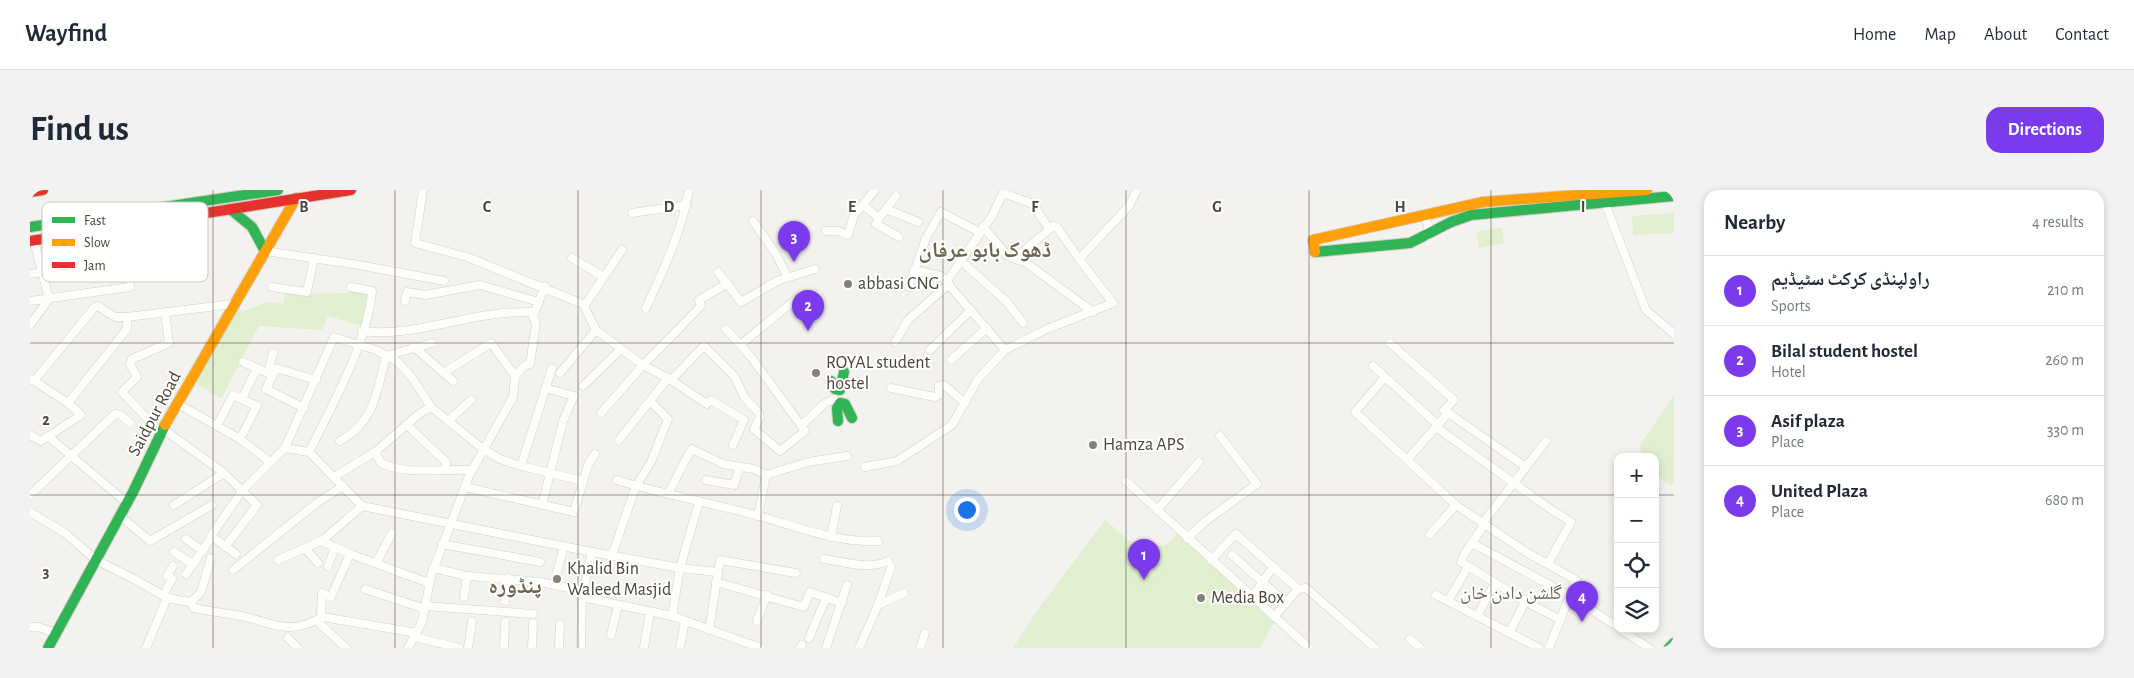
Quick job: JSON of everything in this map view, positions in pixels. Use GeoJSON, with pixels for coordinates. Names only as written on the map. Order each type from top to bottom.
{"type":"FeatureCollection","features":[{"type":"Feature","properties":{"kind":"main road"},"geometry":{"type":"LineString","coordinates":[[30,192],[43,190]]}},
{"type":"Feature","properties":{"kind":"main road"},"geometry":{"type":"LineString","coordinates":[[198,202],[278,190]]}},
{"type":"Feature","properties":{"kind":"main road"},"geometry":{"type":"LineString","coordinates":[[208,212],[351,190]]}},
{"type":"Feature","properties":{"kind":"main road"},"geometry":{"type":"LineString","coordinates":[[1603,198],[1647,190]]}},
{"type":"Feature","properties":{"kind":"main road"},"geometry":{"type":"LineString","coordinates":[[1470,210],[1423,216],[1313,240],[1313,252],[1410,243],[1427,236],[1470,210],[1492,201],[1674,196]]}},
{"type":"Feature","properties":{"kind":"main road","name":"Saidpur Road"},"geometry":{"type":"LineString","coordinates":[[48,648],[127,504],[163,429],[233,304],[296,198]]}},
{"type":"Feature","properties":{"kind":"main road"},"geometry":{"type":"LineString","coordinates":[[230,209],[242,215],[252,224],[265,251]]}},
{"type":"Feature","properties":{"kind":"main road"},"geometry":{"type":"LineString","coordinates":[[831,381],[835,389],[840,390],[844,372]]}},
{"type":"Feature","properties":{"kind":"main road"},"geometry":{"type":"LineString","coordinates":[[838,420],[837,408],[840,403],[845,404],[852,418]]}},
{"type":"Feature","properties":{"kind":"main road"},"geometry":{"type":"LineString","coordinates":[[1669,648],[1674,643]]}},
{"type":"Feature","properties":{"kind":"street"},"geometry":{"type":"LineString","coordinates":[[423,190],[414,243],[467,257],[545,286],[586,305],[596,330],[621,349],[643,365],[670,379],[699,400],[707,404],[711,400],[744,420],[733,445]]}},
{"type":"Feature","properties":{"kind":"street"},"geometry":{"type":"LineString","coordinates":[[646,308],[672,254],[689,190]]}},
{"type":"Feature","properties":{"kind":"street"},"geometry":{"type":"LineString","coordinates":[[826,231],[838,231],[848,235],[854,215],[875,190]]}},
{"type":"Feature","properties":{"kind":"street"},"geometry":{"type":"LineString","coordinates":[[1079,259],[1129,206],[1137,190]]}},
{"type":"Feature","properties":{"kind":"street"},"geometry":{"type":"LineString","coordinates":[[895,342],[908,320],[948,282],[960,260],[992,216],[1003,193],[1033,204],[1049,229]]}},
{"type":"Feature","properties":{"kind":"street"},"geometry":{"type":"LineString","coordinates":[[896,196],[876,224],[899,237]]}},
{"type":"Feature","properties":{"kind":"street"},"geometry":{"type":"LineString","coordinates":[[1603,198],[1646,310],[1674,334]]}},
{"type":"Feature","properties":{"kind":"street"},"geometry":{"type":"LineString","coordinates":[[632,213],[686,205]]}},
{"type":"Feature","properties":{"kind":"street"},"geometry":{"type":"LineString","coordinates":[[863,205],[879,218]]}},
{"type":"Feature","properties":{"kind":"street"},"geometry":{"type":"LineString","coordinates":[[886,209],[918,222]]}},
{"type":"Feature","properties":{"kind":"street"},"geometry":{"type":"LineString","coordinates":[[909,287],[926,238],[942,212],[981,230],[1009,256],[1025,262],[1093,312]]}},
{"type":"Feature","properties":{"kind":"street"},"geometry":{"type":"LineString","coordinates":[[1423,216],[1428,224],[1427,236]]}},
{"type":"Feature","properties":{"kind":"street"},"geometry":{"type":"LineString","coordinates":[[753,221],[776,254],[787,276]]}},
{"type":"Feature","properties":{"kind":"street"},"geometry":{"type":"LineString","coordinates":[[865,466],[896,461],[952,425],[978,379],[1005,350],[1048,328],[1111,304],[1113,300],[1079,259],[1057,227],[1053,226],[1018,256]]}},
{"type":"Feature","properties":{"kind":"street"},"geometry":{"type":"LineString","coordinates":[[32,241],[42,269]]}},
{"type":"Feature","properties":{"kind":"street"},"geometry":{"type":"LineString","coordinates":[[586,305],[622,250]]}},
{"type":"Feature","properties":{"kind":"street"},"geometry":{"type":"LineString","coordinates":[[265,251],[444,281]]}},
{"type":"Feature","properties":{"kind":"street"},"geometry":{"type":"LineString","coordinates":[[272,287],[307,292],[314,258]]}},
{"type":"Feature","properties":{"kind":"street"},"geometry":{"type":"LineString","coordinates":[[572,258],[604,278]]}},
{"type":"Feature","properties":{"kind":"street"},"geometry":{"type":"LineString","coordinates":[[960,260],[1007,302],[1024,322]]}},
{"type":"Feature","properties":{"kind":"street"},"geometry":{"type":"LineString","coordinates":[[718,272],[741,302],[787,276],[815,269]]}},
{"type":"Feature","properties":{"kind":"street"},"geometry":{"type":"LineString","coordinates":[[914,270],[941,276],[948,282],[1005,350]]}},
{"type":"Feature","properties":{"kind":"street"},"geometry":{"type":"LineString","coordinates":[[30,325],[49,299],[45,282]]}},
{"type":"Feature","properties":{"kind":"street"},"geometry":{"type":"LineString","coordinates":[[30,301],[130,287],[129,282]]}},
{"type":"Feature","properties":{"kind":"street"},"geometry":{"type":"LineString","coordinates":[[601,413],[643,365],[701,306],[699,300],[728,283]]}},
{"type":"Feature","properties":{"kind":"street"},"geometry":{"type":"LineString","coordinates":[[405,301],[407,292],[425,295],[480,285],[539,302]]}},
{"type":"Feature","properties":{"kind":"street"},"geometry":{"type":"LineString","coordinates":[[408,648],[416,635],[425,607],[433,568],[472,470],[513,397],[515,376],[524,366],[530,364],[536,324],[533,316],[545,286]]}},
{"type":"Feature","properties":{"kind":"street"},"geometry":{"type":"LineString","coordinates":[[309,452],[343,381],[370,312],[372,291],[351,287]]}},
{"type":"Feature","properties":{"kind":"street"},"geometry":{"type":"LineString","coordinates":[[740,345],[795,300],[818,295]]}},
{"type":"Feature","properties":{"kind":"street"},"geometry":{"type":"LineString","coordinates":[[30,435],[41,441],[81,415],[68,403],[32,380],[94,308],[98,306],[115,317],[233,304]]}},
{"type":"Feature","properties":{"kind":"street"},"geometry":{"type":"LineString","coordinates":[[930,350],[971,310]]}},
{"type":"Feature","properties":{"kind":"street"},"geometry":{"type":"LineString","coordinates":[[165,312],[169,342],[132,359],[130,364],[137,377],[122,392],[157,429],[163,429],[224,472],[256,507],[225,547]]}},
{"type":"Feature","properties":{"kind":"street"},"geometry":{"type":"LineString","coordinates":[[362,331],[399,332],[496,314],[535,312]]}},
{"type":"Feature","properties":{"kind":"street"},"geometry":{"type":"LineString","coordinates":[[68,403],[127,329],[127,316]]}},
{"type":"Feature","properties":{"kind":"street"},"geometry":{"type":"LineString","coordinates":[[951,360],[987,328]]}},
{"type":"Feature","properties":{"kind":"street"},"geometry":{"type":"LineString","coordinates":[[726,329],[805,431],[780,451],[754,429],[741,425]]}},
{"type":"Feature","properties":{"kind":"street"},"geometry":{"type":"LineString","coordinates":[[560,373],[596,330]]}},
{"type":"Feature","properties":{"kind":"street"},"geometry":{"type":"LineString","coordinates":[[186,574],[242,491],[285,448],[334,337],[357,344],[398,362],[413,379],[431,408],[483,450],[500,459],[521,466],[583,481]]}},
{"type":"Feature","properties":{"kind":"street"},"geometry":{"type":"LineString","coordinates":[[386,356],[432,343]]}},
{"type":"Feature","properties":{"kind":"street"},"geometry":{"type":"LineString","coordinates":[[444,372],[491,343],[515,376]]}},
{"type":"Feature","properties":{"kind":"street"},"geometry":{"type":"LineString","coordinates":[[1390,343],[1454,400],[1444,410],[1526,467]]}},
{"type":"Feature","properties":{"kind":"street"},"geometry":{"type":"LineString","coordinates":[[619,440],[650,401],[704,346],[734,376],[745,398],[759,413],[760,417],[754,429]]}},
{"type":"Feature","properties":{"kind":"street"},"geometry":{"type":"LineString","coordinates":[[414,347],[454,381]]}},
{"type":"Feature","properties":{"kind":"street"},"geometry":{"type":"LineString","coordinates":[[583,386],[621,349]]}},
{"type":"Feature","properties":{"kind":"street"},"geometry":{"type":"LineString","coordinates":[[273,353],[266,389],[304,408]]}},
{"type":"Feature","properties":{"kind":"street"},"geometry":{"type":"LineString","coordinates":[[340,441],[354,433],[367,417],[374,402],[386,356]]}},
{"type":"Feature","properties":{"kind":"street"},"geometry":{"type":"LineString","coordinates":[[243,362],[270,374]]}},
{"type":"Feature","properties":{"kind":"street"},"geometry":{"type":"LineString","coordinates":[[1373,366],[1437,426],[1571,522],[1548,564]]}},
{"type":"Feature","properties":{"kind":"street"},"geometry":{"type":"LineString","coordinates":[[242,399],[258,368]]}},
{"type":"Feature","properties":{"kind":"street"},"geometry":{"type":"LineString","coordinates":[[270,374],[276,368],[316,380]]}},
{"type":"Feature","properties":{"kind":"street"},"geometry":{"type":"LineString","coordinates":[[521,466],[552,368]]}},
{"type":"Feature","properties":{"kind":"street"},"geometry":{"type":"LineString","coordinates":[[1385,377],[1355,412],[1456,505],[1483,525],[1576,580],[1549,648]]}},
{"type":"Feature","properties":{"kind":"street"},"geometry":{"type":"LineString","coordinates":[[891,388],[935,397],[939,395],[940,386],[944,385],[965,403]]}},
{"type":"Feature","properties":{"kind":"street"},"geometry":{"type":"LineString","coordinates":[[542,506],[548,474],[563,422],[574,396],[545,388]]}},
{"type":"Feature","properties":{"kind":"street"},"geometry":{"type":"LineString","coordinates":[[217,426],[233,395],[257,406],[240,439]]}},
{"type":"Feature","properties":{"kind":"street"},"geometry":{"type":"LineString","coordinates":[[801,426],[824,404],[834,399]]}},
{"type":"Feature","properties":{"kind":"street"},"geometry":{"type":"LineString","coordinates":[[448,421],[471,400]]}},
{"type":"Feature","properties":{"kind":"street"},"geometry":{"type":"LineString","coordinates":[[612,555],[636,486],[651,462],[668,419],[650,401]]}},
{"type":"Feature","properties":{"kind":"street"},"geometry":{"type":"LineString","coordinates":[[178,404],[240,439],[270,462]]}},
{"type":"Feature","properties":{"kind":"street"},"geometry":{"type":"LineString","coordinates":[[334,477],[375,452],[418,414],[431,408]]}},
{"type":"Feature","properties":{"kind":"street"},"geometry":{"type":"LineString","coordinates":[[1407,460],[1448,413]]}},
{"type":"Feature","properties":{"kind":"street"},"geometry":{"type":"LineString","coordinates":[[30,495],[115,414],[121,415],[130,423]]}},
{"type":"Feature","properties":{"kind":"street"},"geometry":{"type":"LineString","coordinates":[[407,425],[446,462],[446,469]]}},
{"type":"Feature","properties":{"kind":"street"},"geometry":{"type":"LineString","coordinates":[[1187,538],[1207,520],[1257,484],[1220,436]]}},
{"type":"Feature","properties":{"kind":"street"},"geometry":{"type":"LineString","coordinates":[[49,437],[127,504]]}},
{"type":"Feature","properties":{"kind":"street"},"geometry":{"type":"LineString","coordinates":[[1546,441],[1483,525],[1460,560],[1468,567],[1561,620]]}},
{"type":"Feature","properties":{"kind":"street"},"geometry":{"type":"LineString","coordinates":[[285,448],[309,452],[362,506],[451,522],[592,552],[680,568],[717,572]]}},
{"type":"Feature","properties":{"kind":"street"},"geometry":{"type":"LineString","coordinates":[[668,494],[681,472],[680,465],[692,449],[723,464],[754,469],[766,475],[808,462],[846,456]]}},
{"type":"Feature","properties":{"kind":"street"},"geometry":{"type":"LineString","coordinates":[[375,452],[381,463],[390,468],[407,471],[472,470]]}},
{"type":"Feature","properties":{"kind":"street"},"geometry":{"type":"LineString","coordinates":[[465,487],[574,512],[588,465],[595,454]]}},
{"type":"Feature","properties":{"kind":"street"},"geometry":{"type":"LineString","coordinates":[[1157,510],[1199,462]]}},
{"type":"Feature","properties":{"kind":"street"},"geometry":{"type":"LineString","coordinates":[[706,480],[734,485],[740,467]]}},
{"type":"Feature","properties":{"kind":"street"},"geometry":{"type":"LineString","coordinates":[[174,505],[224,472]]}},
{"type":"Feature","properties":{"kind":"street"},"geometry":{"type":"LineString","coordinates":[[758,516],[766,475]]}},
{"type":"Feature","properties":{"kind":"street"},"geometry":{"type":"LineString","coordinates":[[618,480],[831,537],[858,542],[878,541]]}},
{"type":"Feature","properties":{"kind":"street"},"geometry":{"type":"LineString","coordinates":[[1126,481],[1309,648]]}},
{"type":"Feature","properties":{"kind":"street"},"geometry":{"type":"LineString","coordinates":[[233,570],[318,502],[343,486]]}},
{"type":"Feature","properties":{"kind":"street"},"geometry":{"type":"LineString","coordinates":[[672,616],[680,568],[699,502]]}},
{"type":"Feature","properties":{"kind":"street"},"geometry":{"type":"LineString","coordinates":[[120,516],[150,541],[212,505]]}},
{"type":"Feature","properties":{"kind":"street"},"geometry":{"type":"LineString","coordinates":[[1430,534],[1456,505]]}},
{"type":"Feature","properties":{"kind":"street"},"geometry":{"type":"LineString","coordinates":[[278,560],[321,541],[362,506]]}},
{"type":"Feature","properties":{"kind":"street"},"geometry":{"type":"LineString","coordinates":[[831,537],[837,506]]}},
{"type":"Feature","properties":{"kind":"street"},"geometry":{"type":"LineString","coordinates":[[30,512],[65,533],[96,560],[165,597],[192,602]]}},
{"type":"Feature","properties":{"kind":"street"},"geometry":{"type":"LineString","coordinates":[[376,564],[392,533]]}},
{"type":"Feature","properties":{"kind":"street"},"geometry":{"type":"LineString","coordinates":[[1211,560],[1236,534],[1298,589]]}},
{"type":"Feature","properties":{"kind":"street"},"geometry":{"type":"LineString","coordinates":[[211,538],[236,554]]}},
{"type":"Feature","properties":{"kind":"street"},"geometry":{"type":"LineString","coordinates":[[186,539],[203,551]]}},
{"type":"Feature","properties":{"kind":"street"},"geometry":{"type":"LineString","coordinates":[[321,541],[350,554],[429,583]]}},
{"type":"Feature","properties":{"kind":"street"},"geometry":{"type":"LineString","coordinates":[[1472,542],[1570,596],[1614,625]]}},
{"type":"Feature","properties":{"kind":"street"},"geometry":{"type":"LineString","coordinates":[[442,544],[540,562]]}},
{"type":"Feature","properties":{"kind":"street"},"geometry":{"type":"LineString","coordinates":[[557,572],[564,546]]}},
{"type":"Feature","properties":{"kind":"street"},"geometry":{"type":"LineString","coordinates":[[328,566],[335,547]]}},
{"type":"Feature","properties":{"kind":"street"},"geometry":{"type":"LineString","coordinates":[[305,548],[318,563]]}},
{"type":"Feature","properties":{"kind":"street"},"geometry":{"type":"LineString","coordinates":[[174,552],[193,564]]}},
{"type":"Feature","properties":{"kind":"street"},"geometry":{"type":"LineString","coordinates":[[580,648],[583,594],[592,552]]}},
{"type":"Feature","properties":{"kind":"street"},"geometry":{"type":"LineString","coordinates":[[319,620],[322,593],[331,597],[350,554]]}},
{"type":"Feature","properties":{"kind":"street"},"geometry":{"type":"LineString","coordinates":[[1232,554],[1286,603]]}},
{"type":"Feature","properties":{"kind":"street"},"geometry":{"type":"LineString","coordinates":[[192,602],[201,592],[211,558]]}},
{"type":"Feature","properties":{"kind":"street"},"geometry":{"type":"LineString","coordinates":[[709,630],[717,572],[719,562],[722,559],[796,573]]}},
{"type":"Feature","properties":{"kind":"street"},"geometry":{"type":"LineString","coordinates":[[824,560],[871,566],[889,564],[878,605],[859,648]]}},
{"type":"Feature","properties":{"kind":"street"},"geometry":{"type":"LineString","coordinates":[[146,648],[172,579],[167,576],[173,566]]}},
{"type":"Feature","properties":{"kind":"street"},"geometry":{"type":"LineString","coordinates":[[1252,596],[1260,587],[1261,580],[1274,567]]}},
{"type":"Feature","properties":{"kind":"street"},"geometry":{"type":"LineString","coordinates":[[1448,601],[1468,567]]}},
{"type":"Feature","properties":{"kind":"street"},"geometry":{"type":"LineString","coordinates":[[433,568],[468,576],[508,578],[583,594],[618,605],[672,616],[761,648]]}},
{"type":"Feature","properties":{"kind":"street"},"geometry":{"type":"LineString","coordinates":[[464,597],[468,576]]}},
{"type":"Feature","properties":{"kind":"street"},"geometry":{"type":"LineString","coordinates":[[505,601],[508,578]]}},
{"type":"Feature","properties":{"kind":"street"},"geometry":{"type":"LineString","coordinates":[[716,582],[804,607],[810,592],[842,603]]}},
{"type":"Feature","properties":{"kind":"street"},"geometry":{"type":"LineString","coordinates":[[1478,616],[1495,583]]}},
{"type":"Feature","properties":{"kind":"street"},"geometry":{"type":"LineString","coordinates":[[826,648],[847,585]]}},
{"type":"Feature","properties":{"kind":"street"},"geometry":{"type":"LineString","coordinates":[[365,588],[425,607],[533,614]]}},
{"type":"Feature","properties":{"kind":"street"},"geometry":{"type":"LineString","coordinates":[[1274,617],[1298,589],[1306,588],[1375,648]]}},
{"type":"Feature","properties":{"kind":"street"},"geometry":{"type":"LineString","coordinates":[[878,605],[904,593]]}},
{"type":"Feature","properties":{"kind":"street"},"geometry":{"type":"LineString","coordinates":[[757,621],[767,595]]}},
{"type":"Feature","properties":{"kind":"street"},"geometry":{"type":"LineString","coordinates":[[1436,595],[1539,648]]}},
{"type":"Feature","properties":{"kind":"street"},"geometry":{"type":"LineString","coordinates":[[809,638],[826,598]]}},
{"type":"Feature","properties":{"kind":"street"},"geometry":{"type":"LineString","coordinates":[[1509,633],[1526,600]]}},
{"type":"Feature","properties":{"kind":"street"},"geometry":{"type":"LineString","coordinates":[[192,602],[194,608],[236,615],[285,628],[319,620],[416,635],[459,648]]}},
{"type":"Feature","properties":{"kind":"street"},"geometry":{"type":"LineString","coordinates":[[612,635],[618,605]]}},
{"type":"Feature","properties":{"kind":"street"},"geometry":{"type":"LineString","coordinates":[[644,647],[650,612]]}},
{"type":"Feature","properties":{"kind":"street"},"geometry":{"type":"LineString","coordinates":[[319,620],[346,648]]}},
{"type":"Feature","properties":{"kind":"street"},"geometry":{"type":"LineString","coordinates":[[468,648],[472,621]]}},
{"type":"Feature","properties":{"kind":"street"},"geometry":{"type":"LineString","coordinates":[[680,648],[685,621]]}},
{"type":"Feature","properties":{"kind":"street"},"geometry":{"type":"LineString","coordinates":[[504,648],[505,622]]}},
{"type":"Feature","properties":{"kind":"street"},"geometry":{"type":"LineString","coordinates":[[532,648],[533,623]]}},
{"type":"Feature","properties":{"kind":"street"},"geometry":{"type":"LineString","coordinates":[[559,648],[560,624]]}},
{"type":"Feature","properties":{"kind":"street"},"geometry":{"type":"LineString","coordinates":[[30,627],[38,627],[56,633]]}},
{"type":"Feature","properties":{"kind":"street"},"geometry":{"type":"LineString","coordinates":[[920,648],[925,633]]}},
{"type":"Feature","properties":{"kind":"street"},"geometry":{"type":"LineString","coordinates":[[1626,633],[1649,648]]}},
{"type":"Feature","properties":{"kind":"street"},"geometry":{"type":"LineString","coordinates":[[288,638],[298,648]]}},
{"type":"Feature","properties":{"kind":"street"},"geometry":{"type":"LineString","coordinates":[[1410,639],[1420,648]]}},
{"type":"Feature","properties":{"kind":"green space"},"geometry":{"type":"Polygon","coordinates":[[[1674,213],[1674,233],[1633,235],[1632,216],[1674,213]]]}},
{"type":"Feature","properties":{"kind":"green space"},"geometry":{"type":"Polygon","coordinates":[[[1502,227],[1504,243],[1479,248],[1476,232],[1502,227]]]}},
{"type":"Feature","properties":{"kind":"green space"},"geometry":{"type":"Polygon","coordinates":[[[351,287],[372,291],[364,327],[328,316],[322,330],[259,326],[221,399],[191,381],[233,304],[242,312],[268,302],[283,304],[285,294],[348,293],[351,287]]]}},
{"type":"Feature","properties":{"kind":"green space"},"geometry":{"type":"Polygon","coordinates":[[[1674,395],[1674,480],[1671,486],[1659,478],[1659,453],[1641,453],[1640,445],[1674,395]]]}},
{"type":"Feature","properties":{"kind":"green space"},"geometry":{"type":"Polygon","coordinates":[[[1105,520],[1131,542],[1165,546],[1178,533],[1274,622],[1260,648],[1013,648],[1035,614],[1105,520]]]}},
{"type":"Feature","properties":{"kind":"traffic: fast"},"geometry":{"type":"LineString","coordinates":[[198,202],[278,190]]}},
{"type":"Feature","properties":{"kind":"traffic: fast"},"geometry":{"type":"LineString","coordinates":[[1315,252],[1410,243],[1451,222],[1471,215],[1674,196]]}},
{"type":"Feature","properties":{"kind":"traffic: fast"},"geometry":{"type":"LineString","coordinates":[[230,209],[252,227],[265,251]]}},
{"type":"Feature","properties":{"kind":"traffic: fast"},"geometry":{"type":"LineString","coordinates":[[30,227],[42,225]]}},
{"type":"Feature","properties":{"kind":"traffic: fast"},"geometry":{"type":"LineString","coordinates":[[831,381],[835,389],[840,390],[844,372]]}},
{"type":"Feature","properties":{"kind":"traffic: fast"},"geometry":{"type":"LineString","coordinates":[[838,421],[837,408],[840,403],[845,404],[852,418]]}},
{"type":"Feature","properties":{"kind":"traffic: fast"},"geometry":{"type":"LineString","coordinates":[[48,648],[133,492],[165,425]]}},
{"type":"Feature","properties":{"kind":"traffic: fast"},"geometry":{"type":"LineString","coordinates":[[1669,648],[1674,643]]}},
{"type":"Feature","properties":{"kind":"traffic: slow"},"geometry":{"type":"LineString","coordinates":[[1315,252],[1313,240],[1483,202],[1647,190]]}},
{"type":"Feature","properties":{"kind":"traffic: slow"},"geometry":{"type":"LineString","coordinates":[[165,425],[296,198]]}},
{"type":"Feature","properties":{"kind":"traffic: jam"},"geometry":{"type":"LineString","coordinates":[[30,192],[43,190]]}},
{"type":"Feature","properties":{"kind":"traffic: jam"},"geometry":{"type":"LineString","coordinates":[[208,213],[351,190]]}},
{"type":"Feature","properties":{"kind":"traffic: jam"},"geometry":{"type":"LineString","coordinates":[[30,241],[42,239]]}},
{"type":"Feature","properties":{"kind":"place","name":"Asif plaza"},"geometry":{"type":"Point","coordinates":[794,262]}},
{"type":"Feature","properties":{"kind":"place","name":"abbasi CNG"},"geometry":{"type":"Point","coordinates":[848,284]}},
{"type":"Feature","properties":{"kind":"place","name":"Bilal student hostel"},"geometry":{"type":"Point","coordinates":[808,331]}},
{"type":"Feature","properties":{"kind":"place","name":"ROYAL student hostel"},"geometry":{"type":"Point","coordinates":[816,373]}},
{"type":"Feature","properties":{"kind":"place","name":"Hamza APS"},"geometry":{"type":"Point","coordinates":[1093,445]}},
{"type":"Feature","properties":{"kind":"place","name":"Khalid Bin Waleed Masjid"},"geometry":{"type":"Point","coordinates":[557,579]}},
{"type":"Feature","properties":{"kind":"place","name":"راولپنڈی کرکٹ سٹیڈیم"},"geometry":{"type":"Point","coordinates":[1144,580]}},
{"type":"Feature","properties":{"kind":"place","name":"Media Box"},"geometry":{"type":"Point","coordinates":[1201,598]}},
{"type":"Feature","properties":{"kind":"place","name":"United Plaza"},"geometry":{"type":"Point","coordinates":[1582,622]}},
{"type":"Feature","properties":{"kind":"district","name":"ڈھوک بابو عرفان"},"geometry":{"type":"Point","coordinates":[985,250]}},
{"type":"Feature","properties":{"kind":"district","name":"پنڈورہ"},"geometry":{"type":"Point","coordinates":[515,586]}},
{"type":"Feature","properties":{"kind":"district","name":"گلشن دادن خان"},"geometry":{"type":"Point","coordinates":[1511,593]}}]}
